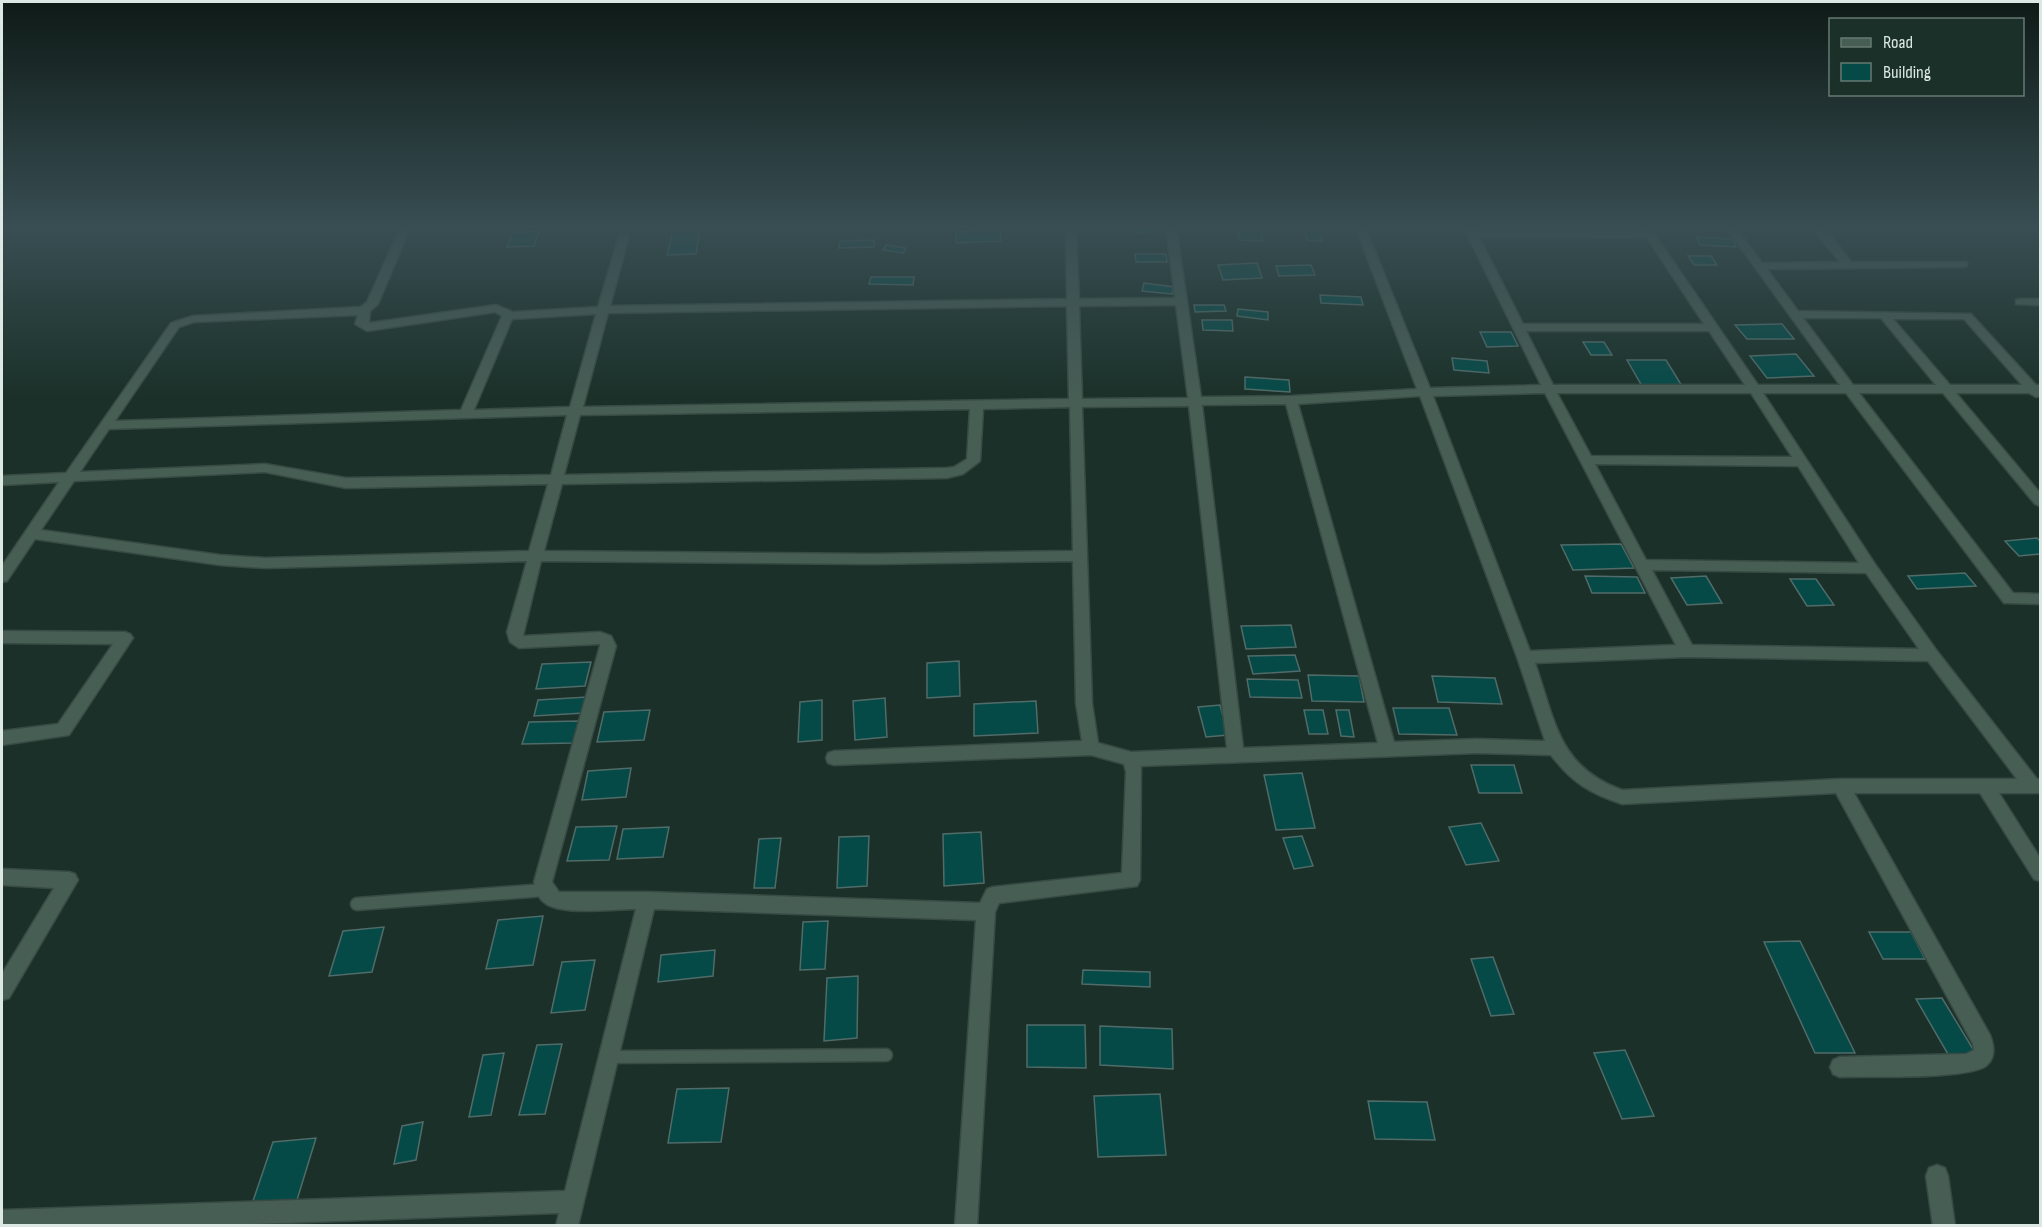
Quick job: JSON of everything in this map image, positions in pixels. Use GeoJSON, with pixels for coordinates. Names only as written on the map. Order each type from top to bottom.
{"type":"FeatureCollection","features":[{"type":"Feature","properties":{"kind":"street"},"geometry":{"type":"LineString","coordinates":[[381,283],[375,298],[365,310],[362,324],[367,327],[496,308],[503,309],[508,316]]}},
{"type":"Feature","properties":{"kind":"street"},"geometry":{"type":"LineString","coordinates":[[611,283],[555,479],[515,638],[526,643],[600,638],[606,640],[608,646],[543,882],[544,890],[551,898],[559,901],[647,900],[986,912]]}},
{"type":"Feature","properties":{"kind":"street"},"geometry":{"type":"LineString","coordinates":[[1073,283],[1084,703],[1091,748]]}},
{"type":"Feature","properties":{"kind":"street"},"geometry":{"type":"LineString","coordinates":[[1179,283],[1236,755]]}},
{"type":"Feature","properties":{"kind":"street"},"geometry":{"type":"LineString","coordinates":[[1382,283],[1525,657],[1556,748],[1571,769],[1597,788],[1622,797],[1841,786],[2036,785]]}},
{"type":"Feature","properties":{"kind":"street"},"geometry":{"type":"LineString","coordinates":[[1496,283],[1549,389],[1687,651]]}},
{"type":"Feature","properties":{"kind":"street"},"geometry":{"type":"LineString","coordinates":[[1683,283],[1870,568],[1932,655],[2036,785]]}},
{"type":"Feature","properties":{"kind":"street"},"geometry":{"type":"LineString","coordinates":[[1772,283],[2009,598],[2040,599]]}},
{"type":"Feature","properties":{"kind":"street"},"geometry":{"type":"LineString","coordinates":[[508,316],[603,310],[1182,301]]}},
{"type":"Feature","properties":{"kind":"street"},"geometry":{"type":"LineString","coordinates":[[2020,302],[2040,302]]}},
{"type":"Feature","properties":{"kind":"street"},"geometry":{"type":"LineString","coordinates":[[2,577],[33,534],[66,478],[171,329],[185,321],[347,313],[365,310]]}},
{"type":"Feature","properties":{"kind":"street"},"geometry":{"type":"LineString","coordinates":[[1794,314],[1967,316],[2038,392]]}},
{"type":"Feature","properties":{"kind":"street"},"geometry":{"type":"LineString","coordinates":[[1884,315],[2040,501]]}},
{"type":"Feature","properties":{"kind":"street"},"geometry":{"type":"LineString","coordinates":[[465,415],[508,316]]}},
{"type":"Feature","properties":{"kind":"street"},"geometry":{"type":"LineString","coordinates":[[1519,328],[1712,327]]}},
{"type":"Feature","properties":{"kind":"street"},"geometry":{"type":"LineString","coordinates":[[105,424],[576,411],[1291,400],[1425,392],[1549,389],[2038,392]]}},
{"type":"Feature","properties":{"kind":"street"},"geometry":{"type":"LineString","coordinates":[[1291,400],[1388,749]]}},
{"type":"Feature","properties":{"kind":"street"},"geometry":{"type":"LineString","coordinates":[[2,480],[265,468],[346,483],[947,473],[958,471],[973,461],[977,405]]}},
{"type":"Feature","properties":{"kind":"street"},"geometry":{"type":"LineString","coordinates":[[1587,460],[1802,462]]}},
{"type":"Feature","properties":{"kind":"street"},"geometry":{"type":"LineString","coordinates":[[33,534],[241,562],[535,556],[870,559],[1079,556]]}},
{"type":"Feature","properties":{"kind":"street"},"geometry":{"type":"LineString","coordinates":[[1641,565],[1870,568]]}},
{"type":"Feature","properties":{"kind":"street"},"geometry":{"type":"LineString","coordinates":[[2,637],[125,638],[63,730],[2,738]]}},
{"type":"Feature","properties":{"kind":"street"},"geometry":{"type":"LineString","coordinates":[[1525,657],[1687,651],[1932,655]]}},
{"type":"Feature","properties":{"kind":"street"},"geometry":{"type":"LineString","coordinates":[[834,758],[1091,748],[1131,759],[1477,746],[1556,748]]}},
{"type":"Feature","properties":{"kind":"street"},"geometry":{"type":"LineString","coordinates":[[966,1226],[986,912],[993,896],[1131,880],[1134,772],[1131,759]]}},
{"type":"Feature","properties":{"kind":"street"},"geometry":{"type":"LineString","coordinates":[[1840,1067],[1966,1064],[1980,1059],[1984,1052],[1983,1042],[1841,786]]}},
{"type":"Feature","properties":{"kind":"street"},"geometry":{"type":"LineString","coordinates":[[1984,786],[2040,873]]}},
{"type":"Feature","properties":{"kind":"street"},"geometry":{"type":"LineString","coordinates":[[2,877],[69,880],[2,991]]}},
{"type":"Feature","properties":{"kind":"street"},"geometry":{"type":"LineString","coordinates":[[567,1226],[647,900]]}},
{"type":"Feature","properties":{"kind":"street"},"geometry":{"type":"LineString","coordinates":[[1937,1176],[1944,1226]]}},
{"type":"Feature","properties":{"kind":"street"},"geometry":{"type":"LineString","coordinates":[[2,1221],[573,1202]]}},
{"type":"Feature","properties":{"kind":"lane"},"geometry":{"type":"LineString","coordinates":[[357,903],[544,890]]}},
{"type":"Feature","properties":{"kind":"lane"},"geometry":{"type":"LineString","coordinates":[[609,1057],[886,1055]]}},
{"type":"Feature","properties":{"kind":"building"},"geometry":{"type":"Polygon","coordinates":[[[869,283],[913,283],[913,285],[869,283]]]}},
{"type":"Feature","properties":{"kind":"building"},"geometry":{"type":"Polygon","coordinates":[[[1144,283],[1174,287],[1172,294],[1142,291],[1144,283]]]}},
{"type":"Feature","properties":{"kind":"building"},"geometry":{"type":"Polygon","coordinates":[[[1320,295],[1361,297],[1363,305],[1321,303],[1320,295]]]}},
{"type":"Feature","properties":{"kind":"building"},"geometry":{"type":"Polygon","coordinates":[[[1194,305],[1224,305],[1226,311],[1195,312],[1194,305]]]}},
{"type":"Feature","properties":{"kind":"building"},"geometry":{"type":"Polygon","coordinates":[[[1238,309],[1268,312],[1268,320],[1237,316],[1238,309]]]}},
{"type":"Feature","properties":{"kind":"building"},"geometry":{"type":"Polygon","coordinates":[[[1202,320],[1232,320],[1233,331],[1203,330],[1202,320]]]}},
{"type":"Feature","properties":{"kind":"building"},"geometry":{"type":"Polygon","coordinates":[[[1782,324],[1794,339],[1747,339],[1735,325],[1782,324]]]}},
{"type":"Feature","properties":{"kind":"building"},"geometry":{"type":"Polygon","coordinates":[[[1480,332],[1511,332],[1518,346],[1487,347],[1480,332]]]}},
{"type":"Feature","properties":{"kind":"building"},"geometry":{"type":"Polygon","coordinates":[[[1583,342],[1604,342],[1612,355],[1591,355],[1583,342]]]}},
{"type":"Feature","properties":{"kind":"building"},"geometry":{"type":"Polygon","coordinates":[[[1796,354],[1814,376],[1767,378],[1750,356],[1796,354]]]}},
{"type":"Feature","properties":{"kind":"building"},"geometry":{"type":"Polygon","coordinates":[[[1452,358],[1487,361],[1489,373],[1454,370],[1452,358]]]}},
{"type":"Feature","properties":{"kind":"building"},"geometry":{"type":"Polygon","coordinates":[[[1627,360],[1666,360],[1682,386],[1642,386],[1627,360]]]}},
{"type":"Feature","properties":{"kind":"building"},"geometry":{"type":"Polygon","coordinates":[[[1245,377],[1289,380],[1290,392],[1245,389],[1245,377]]]}},
{"type":"Feature","properties":{"kind":"building"},"geometry":{"type":"Polygon","coordinates":[[[2037,538],[2040,541],[2040,554],[2019,556],[2005,541],[2037,538]]]}},
{"type":"Feature","properties":{"kind":"building"},"geometry":{"type":"Polygon","coordinates":[[[1621,544],[1634,568],[1573,570],[1561,545],[1621,544]]]}},
{"type":"Feature","properties":{"kind":"building"},"geometry":{"type":"Polygon","coordinates":[[[1965,573],[1976,586],[1917,589],[1908,576],[1965,573]]]}},
{"type":"Feature","properties":{"kind":"building"},"geometry":{"type":"Polygon","coordinates":[[[1585,576],[1637,577],[1645,593],[1592,593],[1585,576]]]}},
{"type":"Feature","properties":{"kind":"building"},"geometry":{"type":"Polygon","coordinates":[[[1706,576],[1722,603],[1687,605],[1671,578],[1706,576]]]}},
{"type":"Feature","properties":{"kind":"building"},"geometry":{"type":"Polygon","coordinates":[[[1790,579],[1816,579],[1834,605],[1807,606],[1790,579]]]}},
{"type":"Feature","properties":{"kind":"building"},"geometry":{"type":"Polygon","coordinates":[[[1291,625],[1296,647],[1246,649],[1241,626],[1291,625]]]}},
{"type":"Feature","properties":{"kind":"building"},"geometry":{"type":"Polygon","coordinates":[[[1295,655],[1300,671],[1253,674],[1248,656],[1295,655]]]}},
{"type":"Feature","properties":{"kind":"building"},"geometry":{"type":"Polygon","coordinates":[[[959,661],[960,696],[927,698],[927,663],[959,661]]]}},
{"type":"Feature","properties":{"kind":"building"},"geometry":{"type":"Polygon","coordinates":[[[591,662],[585,686],[536,689],[542,664],[591,662]]]}},
{"type":"Feature","properties":{"kind":"building"},"geometry":{"type":"Polygon","coordinates":[[[1308,675],[1359,676],[1364,702],[1312,701],[1308,675]]]}},
{"type":"Feature","properties":{"kind":"building"},"geometry":{"type":"Polygon","coordinates":[[[1432,676],[1495,678],[1502,704],[1438,702],[1432,676]]]}},
{"type":"Feature","properties":{"kind":"building"},"geometry":{"type":"Polygon","coordinates":[[[1247,679],[1298,680],[1302,698],[1250,697],[1247,679]]]}},
{"type":"Feature","properties":{"kind":"building"},"geometry":{"type":"Polygon","coordinates":[[[587,697],[584,713],[534,716],[538,700],[587,697]]]}},
{"type":"Feature","properties":{"kind":"building"},"geometry":{"type":"Polygon","coordinates":[[[885,698],[887,737],[855,740],[853,701],[885,698]]]}},
{"type":"Feature","properties":{"kind":"building"},"geometry":{"type":"Polygon","coordinates":[[[822,700],[822,740],[798,742],[800,702],[822,700]]]}},
{"type":"Feature","properties":{"kind":"building"},"geometry":{"type":"Polygon","coordinates":[[[1036,701],[1038,733],[974,736],[974,704],[1036,701]]]}},
{"type":"Feature","properties":{"kind":"building"},"geometry":{"type":"Polygon","coordinates":[[[1220,705],[1228,735],[1206,737],[1198,707],[1220,705]]]}},
{"type":"Feature","properties":{"kind":"building"},"geometry":{"type":"Polygon","coordinates":[[[1393,708],[1449,708],[1457,735],[1399,734],[1393,708]]]}},
{"type":"Feature","properties":{"kind":"building"},"geometry":{"type":"Polygon","coordinates":[[[650,710],[644,740],[597,742],[604,712],[650,710]]]}},
{"type":"Feature","properties":{"kind":"building"},"geometry":{"type":"Polygon","coordinates":[[[1304,710],[1323,710],[1328,734],[1309,734],[1304,710]]]}},
{"type":"Feature","properties":{"kind":"building"},"geometry":{"type":"Polygon","coordinates":[[[1336,710],[1349,710],[1354,737],[1341,736],[1336,710]]]}},
{"type":"Feature","properties":{"kind":"building"},"geometry":{"type":"Polygon","coordinates":[[[580,721],[574,743],[522,744],[529,722],[580,721]]]}},
{"type":"Feature","properties":{"kind":"building"},"geometry":{"type":"Polygon","coordinates":[[[1471,765],[1514,765],[1522,793],[1479,793],[1471,765]]]}},
{"type":"Feature","properties":{"kind":"building"},"geometry":{"type":"Polygon","coordinates":[[[631,768],[626,797],[582,800],[588,771],[631,768]]]}},
{"type":"Feature","properties":{"kind":"building"},"geometry":{"type":"Polygon","coordinates":[[[1302,773],[1315,828],[1276,830],[1264,775],[1302,773]]]}},
{"type":"Feature","properties":{"kind":"building"},"geometry":{"type":"Polygon","coordinates":[[[1481,823],[1499,861],[1466,865],[1449,827],[1481,823]]]}},
{"type":"Feature","properties":{"kind":"building"},"geometry":{"type":"Polygon","coordinates":[[[617,826],[609,860],[567,861],[576,827],[617,826]]]}},
{"type":"Feature","properties":{"kind":"building"},"geometry":{"type":"Polygon","coordinates":[[[669,827],[663,857],[617,859],[623,829],[669,827]]]}},
{"type":"Feature","properties":{"kind":"building"},"geometry":{"type":"Polygon","coordinates":[[[981,832],[984,883],[944,886],[943,834],[981,832]]]}},
{"type":"Feature","properties":{"kind":"building"},"geometry":{"type":"Polygon","coordinates":[[[869,836],[867,886],[837,888],[839,837],[869,836]]]}},
{"type":"Feature","properties":{"kind":"building"},"geometry":{"type":"Polygon","coordinates":[[[1302,836],[1313,866],[1294,869],[1283,838],[1302,836]]]}},
{"type":"Feature","properties":{"kind":"building"},"geometry":{"type":"Polygon","coordinates":[[[781,838],[775,888],[754,888],[759,839],[781,838]]]}},
{"type":"Feature","properties":{"kind":"building"},"geometry":{"type":"Polygon","coordinates":[[[543,916],[533,965],[486,969],[498,920],[543,916]]]}},
{"type":"Feature","properties":{"kind":"building"},"geometry":{"type":"Polygon","coordinates":[[[828,921],[825,969],[800,970],[803,922],[828,921]]]}},
{"type":"Feature","properties":{"kind":"building"},"geometry":{"type":"Polygon","coordinates":[[[384,927],[372,972],[329,976],[343,931],[384,927]]]}},
{"type":"Feature","properties":{"kind":"building"},"geometry":{"type":"Polygon","coordinates":[[[1869,932],[1911,932],[1925,959],[1883,959],[1869,932]]]}},
{"type":"Feature","properties":{"kind":"building"},"geometry":{"type":"Polygon","coordinates":[[[1800,941],[1855,1053],[1815,1053],[1764,942],[1800,941]]]}},
{"type":"Feature","properties":{"kind":"building"},"geometry":{"type":"Polygon","coordinates":[[[715,950],[713,976],[658,982],[661,955],[715,950]]]}},
{"type":"Feature","properties":{"kind":"building"},"geometry":{"type":"Polygon","coordinates":[[[1493,957],[1514,1014],[1491,1016],[1471,959],[1493,957]]]}},
{"type":"Feature","properties":{"kind":"building"},"geometry":{"type":"Polygon","coordinates":[[[595,960],[585,1010],[551,1013],[562,962],[595,960]]]}},
{"type":"Feature","properties":{"kind":"building"},"geometry":{"type":"Polygon","coordinates":[[[1083,970],[1150,972],[1150,987],[1082,984],[1083,970]]]}},
{"type":"Feature","properties":{"kind":"building"},"geometry":{"type":"Polygon","coordinates":[[[858,976],[857,1038],[824,1041],[827,978],[858,976]]]}},
{"type":"Feature","properties":{"kind":"building"},"geometry":{"type":"Polygon","coordinates":[[[1942,998],[1976,1054],[1949,1056],[1916,999],[1942,998]]]}},
{"type":"Feature","properties":{"kind":"building"},"geometry":{"type":"Polygon","coordinates":[[[1027,1025],[1085,1025],[1086,1068],[1027,1067],[1027,1025]]]}},
{"type":"Feature","properties":{"kind":"building"},"geometry":{"type":"Polygon","coordinates":[[[1100,1026],[1172,1029],[1173,1069],[1100,1065],[1100,1026]]]}},
{"type":"Feature","properties":{"kind":"building"},"geometry":{"type":"Polygon","coordinates":[[[562,1044],[545,1114],[519,1115],[537,1045],[562,1044]]]}},
{"type":"Feature","properties":{"kind":"building"},"geometry":{"type":"Polygon","coordinates":[[[1625,1050],[1654,1116],[1622,1119],[1594,1053],[1625,1050]]]}},
{"type":"Feature","properties":{"kind":"building"},"geometry":{"type":"Polygon","coordinates":[[[504,1053],[491,1115],[469,1117],[483,1055],[504,1053]]]}},
{"type":"Feature","properties":{"kind":"building"},"geometry":{"type":"Polygon","coordinates":[[[729,1088],[721,1142],[668,1143],[677,1089],[729,1088]]]}},
{"type":"Feature","properties":{"kind":"building"},"geometry":{"type":"Polygon","coordinates":[[[1160,1094],[1166,1155],[1098,1157],[1094,1096],[1160,1094]]]}},
{"type":"Feature","properties":{"kind":"building"},"geometry":{"type":"Polygon","coordinates":[[[1368,1101],[1427,1102],[1435,1140],[1375,1139],[1368,1101]]]}},
{"type":"Feature","properties":{"kind":"building"},"geometry":{"type":"Polygon","coordinates":[[[423,1122],[416,1160],[394,1164],[402,1126],[423,1122]]]}},
{"type":"Feature","properties":{"kind":"building"},"geometry":{"type":"Polygon","coordinates":[[[316,1138],[297,1200],[252,1204],[273,1142],[316,1138]]]}}]}
